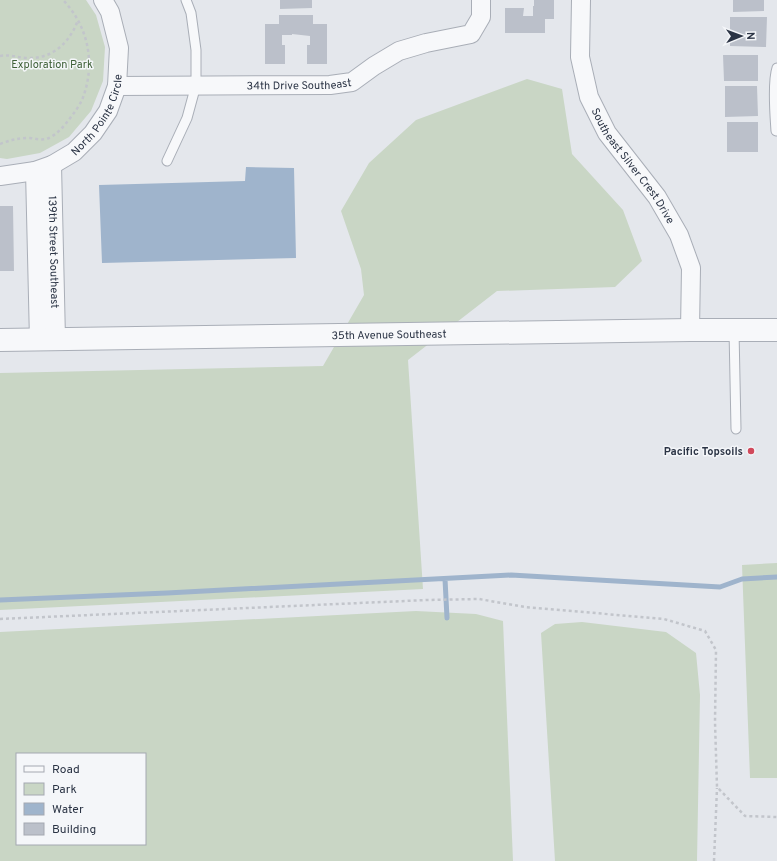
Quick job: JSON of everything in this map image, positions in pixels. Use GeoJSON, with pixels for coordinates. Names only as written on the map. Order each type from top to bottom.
{"type":"FeatureCollection","features":[{"type":"Feature","properties":{"kind":"street","name":"North Pointe Circle"},"geometry":{"type":"LineString","coordinates":[[0,176],[44,168],[74,152],[93,133],[108,111],[117,86],[119,48],[110,12],[103,0]]}},
{"type":"Feature","properties":{"kind":"street","name":"34th Drive Southeast"},"geometry":{"type":"LineString","coordinates":[[117,86],[330,84],[352,82],[374,66],[399,51],[471,34],[481,18],[481,0]]}},
{"type":"Feature","properties":{"kind":"street","name":"Southeast Silver Crest Drive"},"geometry":{"type":"LineString","coordinates":[[581,0],[580,57],[589,97],[607,133],[657,197],[679,235],[691,268],[690,330]]}},
{"type":"Feature","properties":{"kind":"street","name":"139th Street Southeast"},"geometry":{"type":"LineString","coordinates":[[44,168],[48,339]]}},
{"type":"Feature","properties":{"kind":"street","name":"35th Avenue Southeast"},"geometry":{"type":"LineString","coordinates":[[0,340],[777,330]]}},
{"type":"Feature","properties":{"kind":"lane"},"geometry":{"type":"LineString","coordinates":[[167,161],[187,118],[196,85],[196,50],[191,13],[186,0]]}},
{"type":"Feature","properties":{"kind":"lane"},"geometry":{"type":"LineString","coordinates":[[776,131],[775,85],[777,68]]}},
{"type":"Feature","properties":{"kind":"lane"},"geometry":{"type":"LineString","coordinates":[[734,330],[736,429]]}},
{"type":"Feature","properties":{"kind":"path"},"geometry":{"type":"LineString","coordinates":[[0,144],[19,138],[40,140],[49,138],[58,133],[82,101],[89,73],[88,47],[85,35],[74,12],[63,0]]}},
{"type":"Feature","properties":{"kind":"path"},"geometry":{"type":"LineString","coordinates":[[0,56],[12,55],[28,58],[48,54],[56,50],[68,39],[78,20]]}},
{"type":"Feature","properties":{"kind":"path"},"geometry":{"type":"LineString","coordinates":[[0,619],[419,600],[479,599],[525,607],[664,619],[705,632],[716,650],[715,722],[717,787],[714,861]]}},
{"type":"Feature","properties":{"kind":"path"},"geometry":{"type":"LineString","coordinates":[[717,787],[745,816],[777,817]]}},
{"type":"Feature","properties":{"kind":"green space","name":"Exploration Park"},"geometry":{"type":"Polygon","coordinates":[[[0,0],[86,0],[96,15],[105,47],[103,81],[91,111],[69,137],[40,153],[7,159],[0,158],[0,0]]]}},
{"type":"Feature","properties":{"kind":"green space"},"geometry":{"type":"Polygon","coordinates":[[[527,79],[562,89],[572,154],[623,210],[642,261],[615,287],[497,291],[408,360],[423,589],[0,610],[0,373],[323,366],[364,295],[361,269],[341,211],[369,163],[416,120],[527,79]]]}},
{"type":"Feature","properties":{"kind":"green space"},"geometry":{"type":"Polygon","coordinates":[[[777,563],[777,778],[750,778],[742,565],[777,563]]]}},
{"type":"Feature","properties":{"kind":"green space"},"geometry":{"type":"Polygon","coordinates":[[[416,611],[476,614],[503,621],[513,861],[0,861],[0,632],[416,611]]]}},
{"type":"Feature","properties":{"kind":"green space"},"geometry":{"type":"Polygon","coordinates":[[[582,622],[666,632],[696,653],[700,695],[697,861],[555,861],[541,633],[555,624],[582,622]]]}},
{"type":"Feature","properties":{"kind":"water"},"geometry":{"type":"Polygon","coordinates":[[[246,167],[294,168],[296,258],[102,263],[99,185],[245,181],[246,167]]]}},
{"type":"Feature","properties":{"kind":"building"},"geometry":{"type":"Polygon","coordinates":[[[280,0],[312,0],[312,8],[280,9],[280,0]]]}},
{"type":"Feature","properties":{"kind":"building"},"geometry":{"type":"Polygon","coordinates":[[[534,0],[554,0],[554,19],[545,19],[545,33],[505,33],[505,8],[524,8],[523,16],[533,16],[534,0]]]}},
{"type":"Feature","properties":{"kind":"building"},"geometry":{"type":"Polygon","coordinates":[[[733,0],[764,0],[764,11],[733,12],[733,0]]]}},
{"type":"Feature","properties":{"kind":"building"},"geometry":{"type":"Polygon","coordinates":[[[279,15],[313,15],[313,24],[327,24],[327,64],[307,64],[307,45],[310,45],[310,36],[292,34],[282,35],[282,45],[285,45],[285,64],[265,64],[265,24],[279,24],[279,15]]]}},
{"type":"Feature","properties":{"kind":"building"},"geometry":{"type":"Polygon","coordinates":[[[730,17],[767,17],[766,47],[730,46],[730,17]]]}},
{"type":"Feature","properties":{"kind":"building"},"geometry":{"type":"Polygon","coordinates":[[[723,55],[758,55],[758,81],[724,81],[723,55]]]}},
{"type":"Feature","properties":{"kind":"building"},"geometry":{"type":"Polygon","coordinates":[[[725,86],[757,86],[758,116],[725,117],[725,86]]]}},
{"type":"Feature","properties":{"kind":"building"},"geometry":{"type":"Polygon","coordinates":[[[727,122],[758,122],[758,152],[727,152],[727,122]]]}},
{"type":"Feature","properties":{"kind":"building"},"geometry":{"type":"Polygon","coordinates":[[[0,206],[13,206],[14,271],[0,271],[0,206]]]}},
{"type":"Feature","properties":{"kind":"waterway"},"geometry":{"type":"LineString","coordinates":[[0,600],[511,575],[720,587],[742,579],[777,577]]}},
{"type":"Feature","properties":{"kind":"waterway"},"geometry":{"type":"LineString","coordinates":[[445,579],[447,618]]}},
{"type":"Feature","properties":{"kind":"place","name":"Pacific Topsoils"},"geometry":{"type":"Point","coordinates":[751,451]}}]}
